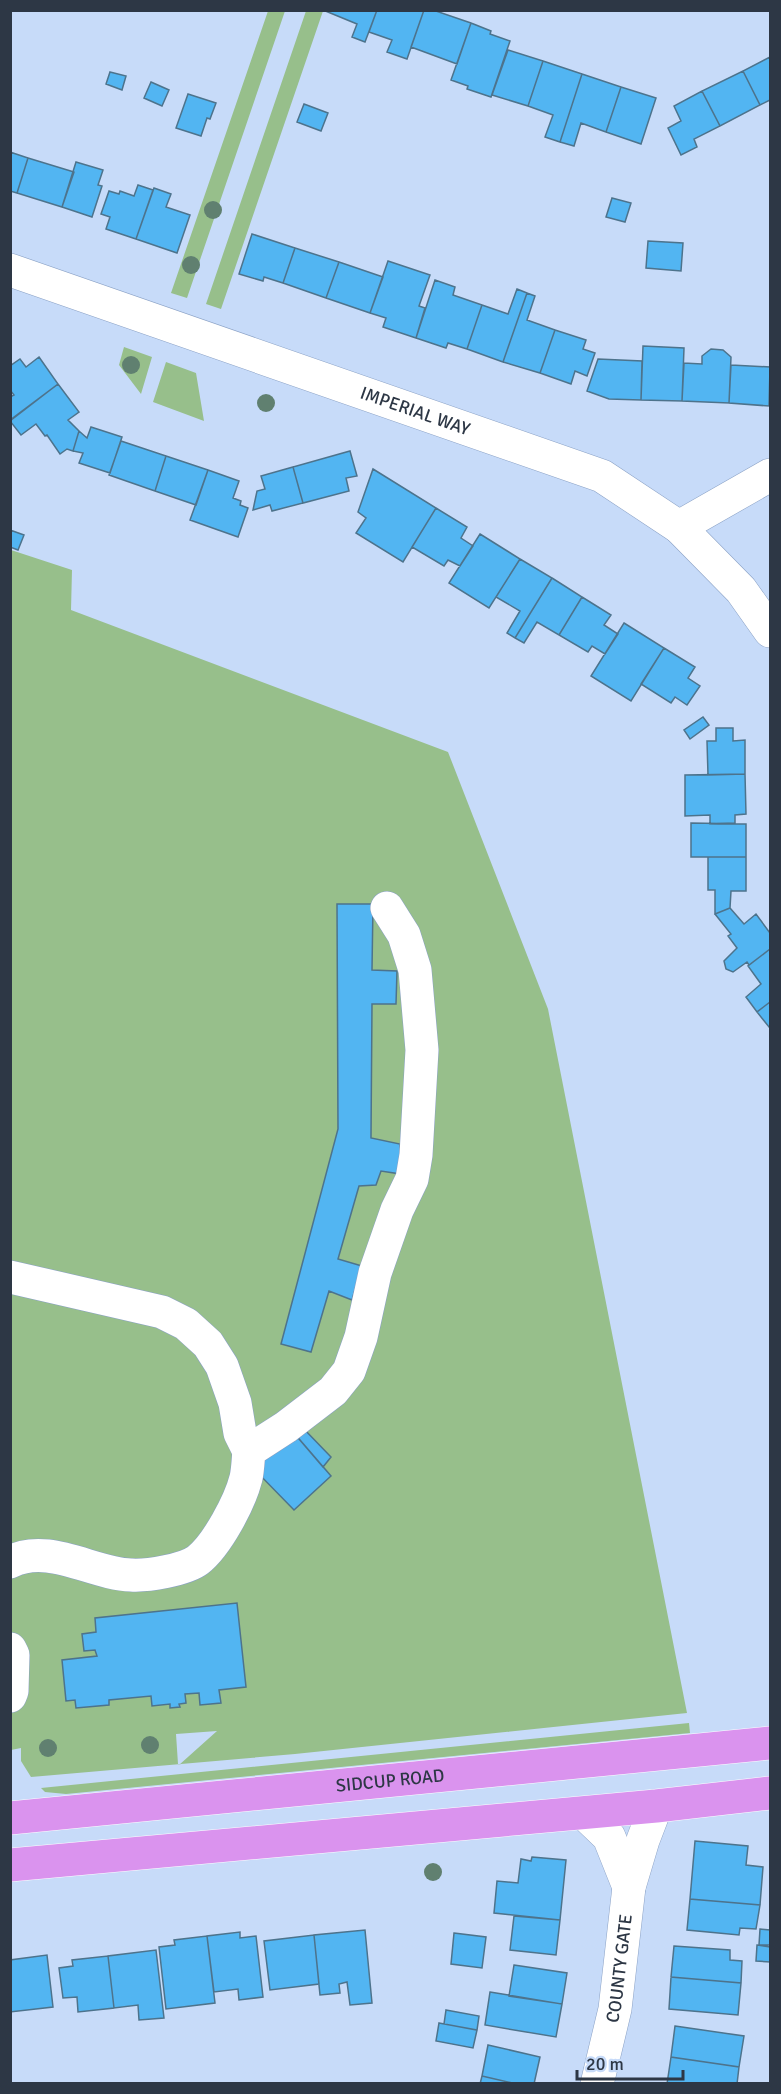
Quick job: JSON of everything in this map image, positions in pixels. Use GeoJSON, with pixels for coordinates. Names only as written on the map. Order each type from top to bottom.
{"type":"FeatureCollection","features":[{"type":"Feature","properties":{"kind":"highway","name":"SIDCUP ROAD"},"geometry":{"type":"LineString","coordinates":[[11,1817],[771,1743]]}},
{"type":"Feature","properties":{"kind":"highway"},"geometry":{"type":"LineString","coordinates":[[10,1865],[584,1813],[771,1793]]}},
{"type":"Feature","properties":{"kind":"street","name":"IMPERIAL WAY"},"geometry":{"type":"LineString","coordinates":[[10,270],[602,476],[679,527],[741,590],[771,631]]}},
{"type":"Feature","properties":{"kind":"street"},"geometry":{"type":"LineString","coordinates":[[679,527],[771,475]]}},
{"type":"Feature","properties":{"kind":"street"},"geometry":{"type":"LineString","coordinates":[[249,1451],[286,1427],[333,1391],[349,1371],[361,1337],[375,1273],[397,1210],[412,1179],[416,1155],[422,1050],[415,970],[404,935],[387,908]]}},
{"type":"Feature","properties":{"kind":"street"},"geometry":{"type":"LineString","coordinates":[[10,1277],[162,1312],[186,1324],[208,1344],[222,1366],[235,1403],[240,1433],[249,1451],[246,1480],[222,1534],[196,1561],[166,1571],[131,1575],[58,1557],[21,1556],[10,1562]]}},
{"type":"Feature","properties":{"kind":"street"},"geometry":{"type":"LineString","coordinates":[[10,1649],[13,1655],[10,1696]]}},
{"type":"Feature","properties":{"kind":"street","name":"COUNTY GATE"},"geometry":{"type":"LineString","coordinates":[[597,2084],[615,2009],[629,1887],[656,1806]]}},
{"type":"Feature","properties":{"kind":"street","name":"COUNTY GATE"},"geometry":{"type":"LineString","coordinates":[[584,1813],[609,1837],[618,1854],[629,1887]]}},
{"type":"Feature","properties":{"kind":"green space"},"geometry":{"type":"Polygon","coordinates":[[[268,11],[285,11],[187,298],[171,293],[268,11]]]}},
{"type":"Feature","properties":{"kind":"green space"},"geometry":{"type":"Polygon","coordinates":[[[306,11],[323,11],[221,309],[206,304],[306,11]]]}},
{"type":"Feature","properties":{"kind":"green space"},"geometry":{"type":"Polygon","coordinates":[[[124,347],[152,357],[141,394],[119,365],[124,347]]]}},
{"type":"Feature","properties":{"kind":"green space"},"geometry":{"type":"Polygon","coordinates":[[[166,362],[196,373],[204,421],[153,402],[166,362]]]}},
{"type":"Feature","properties":{"kind":"green space"},"geometry":{"type":"Polygon","coordinates":[[[11,550],[72,570],[71,610],[448,752],[548,1009],[687,1713],[180,1764],[217,1731],[176,1734],[178,1764],[31,1777],[21,1761],[21,1748],[11,1750],[11,550]]]}},
{"type":"Feature","properties":{"kind":"green space"},"geometry":{"type":"Polygon","coordinates":[[[689,1723],[690,1733],[66,1794],[45,1792],[41,1788],[689,1723]]]}},
{"type":"Feature","properties":{"kind":"building"},"geometry":{"type":"Polygon","coordinates":[[[323,10],[377,10],[365,42],[352,37],[357,24],[323,10]]]}},
{"type":"Feature","properties":{"kind":"building"},"geometry":{"type":"Polygon","coordinates":[[[377,10],[424,10],[407,59],[387,52],[392,40],[369,32],[377,10]]]}},
{"type":"Feature","properties":{"kind":"building"},"geometry":{"type":"Polygon","coordinates":[[[424,10],[433,10],[471,23],[457,64],[411,47],[424,10]]]}},
{"type":"Feature","properties":{"kind":"building"},"geometry":{"type":"Polygon","coordinates":[[[471,23],[491,31],[490,34],[510,41],[491,97],[467,89],[468,86],[451,80],[471,23]]]}},
{"type":"Feature","properties":{"kind":"building"},"geometry":{"type":"Polygon","coordinates":[[[508,50],[543,61],[528,106],[492,95],[508,50]]]}},
{"type":"Feature","properties":{"kind":"building"},"geometry":{"type":"Polygon","coordinates":[[[770,57],[770,100],[760,105],[743,71],[770,57]]]}},
{"type":"Feature","properties":{"kind":"building"},"geometry":{"type":"Polygon","coordinates":[[[543,61],[582,74],[560,142],[545,137],[553,115],[528,106],[543,61]]]}},
{"type":"Feature","properties":{"kind":"building"},"geometry":{"type":"Polygon","coordinates":[[[743,71],[760,105],[720,126],[702,91],[743,71]]]}},
{"type":"Feature","properties":{"kind":"building"},"geometry":{"type":"Polygon","coordinates":[[[110,72],[126,76],[122,90],[106,84],[110,72]]]}},
{"type":"Feature","properties":{"kind":"building"},"geometry":{"type":"Polygon","coordinates":[[[582,74],[621,87],[606,132],[581,123],[574,146],[560,142],[582,74]]]}},
{"type":"Feature","properties":{"kind":"building"},"geometry":{"type":"Polygon","coordinates":[[[151,82],[169,90],[162,106],[144,98],[151,82]]]}},
{"type":"Feature","properties":{"kind":"building"},"geometry":{"type":"Polygon","coordinates":[[[621,87],[656,98],[641,144],[606,132],[621,87]]]}},
{"type":"Feature","properties":{"kind":"building"},"geometry":{"type":"Polygon","coordinates":[[[702,91],[720,126],[694,139],[697,147],[681,155],[668,128],[681,121],[674,106],[702,91]]]}},
{"type":"Feature","properties":{"kind":"building"},"geometry":{"type":"Polygon","coordinates":[[[188,94],[216,103],[210,119],[207,118],[201,136],[176,128],[188,94]]]}},
{"type":"Feature","properties":{"kind":"building"},"geometry":{"type":"Polygon","coordinates":[[[304,104],[328,113],[321,131],[297,122],[304,104]]]}},
{"type":"Feature","properties":{"kind":"building"},"geometry":{"type":"Polygon","coordinates":[[[10,152],[28,158],[17,193],[10,191],[10,152]]]}},
{"type":"Feature","properties":{"kind":"building"},"geometry":{"type":"Polygon","coordinates":[[[28,158],[74,172],[62,207],[17,193],[28,158]]]}},
{"type":"Feature","properties":{"kind":"building"},"geometry":{"type":"Polygon","coordinates":[[[76,162],[103,170],[98,185],[102,186],[92,217],[62,207],[76,162]]]}},
{"type":"Feature","properties":{"kind":"building"},"geometry":{"type":"Polygon","coordinates":[[[138,185],[153,190],[136,239],[106,229],[110,217],[101,214],[109,191],[119,194],[120,191],[134,196],[138,185]]]}},
{"type":"Feature","properties":{"kind":"building"},"geometry":{"type":"Polygon","coordinates":[[[154,188],[171,194],[166,207],[190,215],[177,253],[136,239],[154,188]]]}},
{"type":"Feature","properties":{"kind":"building"},"geometry":{"type":"Polygon","coordinates":[[[612,198],[631,203],[625,222],[606,217],[612,198]]]}},
{"type":"Feature","properties":{"kind":"building"},"geometry":{"type":"Polygon","coordinates":[[[252,234],[295,248],[283,283],[264,277],[263,281],[239,274],[252,234]]]}},
{"type":"Feature","properties":{"kind":"building"},"geometry":{"type":"Polygon","coordinates":[[[648,241],[683,243],[681,271],[646,268],[648,241]]]}},
{"type":"Feature","properties":{"kind":"building"},"geometry":{"type":"Polygon","coordinates":[[[295,248],[339,262],[326,298],[283,283],[295,248]]]}},
{"type":"Feature","properties":{"kind":"building"},"geometry":{"type":"Polygon","coordinates":[[[388,261],[430,275],[419,306],[425,308],[416,338],[383,327],[386,318],[370,313],[388,261]]]}},
{"type":"Feature","properties":{"kind":"building"},"geometry":{"type":"Polygon","coordinates":[[[339,262],[383,277],[370,313],[326,298],[339,262]]]}},
{"type":"Feature","properties":{"kind":"building"},"geometry":{"type":"Polygon","coordinates":[[[435,280],[455,287],[453,295],[482,305],[467,349],[448,343],[446,348],[416,338],[435,280]]]}},
{"type":"Feature","properties":{"kind":"building"},"geometry":{"type":"Polygon","coordinates":[[[517,289],[527,293],[503,362],[467,349],[482,305],[508,314],[517,289]]]}},
{"type":"Feature","properties":{"kind":"building"},"geometry":{"type":"Polygon","coordinates":[[[527,293],[535,296],[527,320],[555,330],[540,373],[503,362],[527,293]]]}},
{"type":"Feature","properties":{"kind":"building"},"geometry":{"type":"Polygon","coordinates":[[[555,330],[586,340],[583,349],[595,353],[587,376],[575,371],[571,384],[540,373],[555,330]]]}},
{"type":"Feature","properties":{"kind":"building"},"geometry":{"type":"Polygon","coordinates":[[[643,346],[684,348],[682,401],[641,400],[643,346]]]}},
{"type":"Feature","properties":{"kind":"building"},"geometry":{"type":"Polygon","coordinates":[[[711,349],[723,350],[731,357],[729,403],[682,401],[684,363],[702,364],[702,356],[711,349]]]}},
{"type":"Feature","properties":{"kind":"building"},"geometry":{"type":"Polygon","coordinates":[[[39,357],[58,384],[10,420],[10,397],[14,395],[10,390],[10,366],[20,359],[26,367],[39,357]]]}},
{"type":"Feature","properties":{"kind":"building"},"geometry":{"type":"Polygon","coordinates":[[[598,359],[642,361],[641,400],[609,399],[587,391],[598,359]]]}},
{"type":"Feature","properties":{"kind":"building"},"geometry":{"type":"Polygon","coordinates":[[[731,365],[770,367],[769,406],[729,403],[731,365]]]}},
{"type":"Feature","properties":{"kind":"building"},"geometry":{"type":"Polygon","coordinates":[[[58,384],[79,412],[68,420],[79,431],[73,451],[67,449],[60,454],[36,424],[21,435],[10,421],[58,384]]]}},
{"type":"Feature","properties":{"kind":"building"},"geometry":{"type":"Polygon","coordinates":[[[91,427],[122,437],[110,473],[79,463],[83,453],[73,451],[79,431],[87,438],[91,427]]]}},
{"type":"Feature","properties":{"kind":"building"},"geometry":{"type":"Polygon","coordinates":[[[121,441],[166,456],[155,491],[109,475],[121,441]]]}},
{"type":"Feature","properties":{"kind":"building"},"geometry":{"type":"Polygon","coordinates":[[[350,451],[357,476],[346,478],[349,491],[303,503],[293,467],[350,451]]]}},
{"type":"Feature","properties":{"kind":"building"},"geometry":{"type":"Polygon","coordinates":[[[166,456],[208,470],[196,505],[155,491],[166,456]]]}},
{"type":"Feature","properties":{"kind":"building"},"geometry":{"type":"Polygon","coordinates":[[[293,467],[303,503],[272,511],[270,505],[253,510],[257,491],[265,489],[261,476],[293,467]]]}},
{"type":"Feature","properties":{"kind":"building"},"geometry":{"type":"Polygon","coordinates":[[[373,469],[436,508],[403,562],[356,533],[366,518],[358,512],[373,469]]]}},
{"type":"Feature","properties":{"kind":"building"},"geometry":{"type":"Polygon","coordinates":[[[208,470],[239,481],[233,498],[241,501],[240,505],[248,508],[238,537],[190,520],[208,470]]]}},
{"type":"Feature","properties":{"kind":"building"},"geometry":{"type":"Polygon","coordinates":[[[436,508],[467,527],[461,538],[473,546],[460,566],[448,560],[444,566],[412,547],[436,508]]]}},
{"type":"Feature","properties":{"kind":"building"},"geometry":{"type":"Polygon","coordinates":[[[10,530],[24,535],[18,550],[10,547],[10,530]]]}},
{"type":"Feature","properties":{"kind":"building"},"geometry":{"type":"Polygon","coordinates":[[[480,534],[520,559],[489,608],[449,583],[480,534]]]}},
{"type":"Feature","properties":{"kind":"building"},"geometry":{"type":"Polygon","coordinates":[[[520,559],[552,578],[515,638],[507,633],[520,611],[496,597],[520,559]]]}},
{"type":"Feature","properties":{"kind":"building"},"geometry":{"type":"Polygon","coordinates":[[[552,578],[582,597],[559,635],[537,622],[524,643],[515,638],[552,578]]]}},
{"type":"Feature","properties":{"kind":"building"},"geometry":{"type":"Polygon","coordinates":[[[582,597],[611,615],[604,625],[618,634],[605,654],[592,646],[588,652],[559,635],[582,597]]]}},
{"type":"Feature","properties":{"kind":"building"},"geometry":{"type":"Polygon","coordinates":[[[624,623],[664,648],[631,701],[591,676],[624,623]]]}},
{"type":"Feature","properties":{"kind":"building"},"geometry":{"type":"Polygon","coordinates":[[[664,648],[695,667],[688,678],[700,686],[687,705],[675,697],[671,703],[641,684],[664,648]]]}},
{"type":"Feature","properties":{"kind":"building"},"geometry":{"type":"Polygon","coordinates":[[[703,717],[709,725],[690,739],[684,730],[703,717]]]}},
{"type":"Feature","properties":{"kind":"building"},"geometry":{"type":"Polygon","coordinates":[[[716,728],[733,728],[733,741],[745,740],[745,774],[708,775],[707,741],[716,741],[716,728]]]}},
{"type":"Feature","properties":{"kind":"building"},"geometry":{"type":"Polygon","coordinates":[[[745,774],[746,814],[735,815],[735,823],[710,824],[710,815],[685,816],[685,775],[745,774]]]}},
{"type":"Feature","properties":{"kind":"building"},"geometry":{"type":"Polygon","coordinates":[[[691,823],[746,824],[746,857],[691,857],[691,823]]]}},
{"type":"Feature","properties":{"kind":"building"},"geometry":{"type":"Polygon","coordinates":[[[708,857],[746,857],[746,891],[731,891],[730,908],[715,914],[715,890],[708,890],[708,857]]]}},
{"type":"Feature","properties":{"kind":"building"},"geometry":{"type":"Polygon","coordinates":[[[337,904],[373,904],[372,970],[397,971],[396,1004],[372,1004],[371,1138],[400,1144],[401,1174],[381,1171],[376,1185],[359,1186],[338,1259],[362,1266],[352,1300],[329,1291],[311,1352],[281,1344],[338,1129],[337,904]]]}},
{"type":"Feature","properties":{"kind":"building"},"geometry":{"type":"Polygon","coordinates":[[[730,908],[744,924],[756,914],[770,933],[770,949],[749,965],[747,962],[733,972],[726,969],[724,961],[737,948],[728,936],[731,934],[715,914],[730,908]]]}},
{"type":"Feature","properties":{"kind":"building"},"geometry":{"type":"Polygon","coordinates":[[[770,949],[770,1002],[757,1012],[746,997],[761,984],[748,966],[770,949]]]}},
{"type":"Feature","properties":{"kind":"building"},"geometry":{"type":"Polygon","coordinates":[[[770,1002],[770,1026],[769,1027],[757,1012],[770,1002]]]}},
{"type":"Feature","properties":{"kind":"building"},"geometry":{"type":"Polygon","coordinates":[[[302,1427],[331,1457],[323,1467],[294,1433],[302,1427]]]}},
{"type":"Feature","properties":{"kind":"building"},"geometry":{"type":"Polygon","coordinates":[[[294,1433],[331,1476],[294,1510],[253,1468],[294,1433]]]}},
{"type":"Feature","properties":{"kind":"building"},"geometry":{"type":"Polygon","coordinates":[[[237,1603],[246,1687],[219,1690],[221,1703],[200,1705],[199,1693],[185,1694],[186,1703],[179,1704],[180,1707],[170,1708],[170,1704],[152,1706],[151,1696],[109,1700],[109,1705],[76,1708],[75,1700],[66,1701],[62,1660],[97,1656],[95,1650],[84,1651],[82,1634],[96,1632],[95,1618],[237,1603]]]}},
{"type":"Feature","properties":{"kind":"building"},"geometry":{"type":"Polygon","coordinates":[[[695,1841],[748,1846],[746,1865],[763,1867],[760,1905],[690,1899],[695,1841]]]}},
{"type":"Feature","properties":{"kind":"building"},"geometry":{"type":"Polygon","coordinates":[[[532,1857],[566,1860],[560,1920],[494,1913],[497,1881],[518,1883],[521,1859],[531,1861],[532,1857]]]}},
{"type":"Feature","properties":{"kind":"building"},"geometry":{"type":"Polygon","coordinates":[[[690,1899],[760,1905],[756,1929],[740,1928],[739,1935],[687,1930],[690,1899]]]}},
{"type":"Feature","properties":{"kind":"building"},"geometry":{"type":"Polygon","coordinates":[[[514,1916],[560,1920],[556,1955],[510,1950],[514,1916]]]}},
{"type":"Feature","properties":{"kind":"building"},"geometry":{"type":"Polygon","coordinates":[[[760,1929],[770,1930],[770,1945],[759,1945],[760,1929]]]}},
{"type":"Feature","properties":{"kind":"building"},"geometry":{"type":"Polygon","coordinates":[[[365,1930],[372,2003],[350,2005],[347,1982],[339,1984],[340,1993],[320,1995],[314,1935],[365,1930]]]}},
{"type":"Feature","properties":{"kind":"building"},"geometry":{"type":"Polygon","coordinates":[[[240,1932],[240,1938],[256,1936],[263,1997],[239,2000],[238,1989],[214,1992],[207,1936],[240,1932]]]}},
{"type":"Feature","properties":{"kind":"building"},"geometry":{"type":"Polygon","coordinates":[[[454,1933],[486,1937],[482,1968],[451,1964],[454,1933]]]}},
{"type":"Feature","properties":{"kind":"building"},"geometry":{"type":"Polygon","coordinates":[[[314,1935],[319,1984],[270,1990],[264,1941],[314,1935]]]}},
{"type":"Feature","properties":{"kind":"building"},"geometry":{"type":"Polygon","coordinates":[[[207,1936],[215,2003],[166,2009],[159,1947],[175,1945],[174,1940],[207,1936]]]}},
{"type":"Feature","properties":{"kind":"building"},"geometry":{"type":"Polygon","coordinates":[[[757,1945],[770,1947],[770,1962],[756,1961],[757,1945]]]}},
{"type":"Feature","properties":{"kind":"building"},"geometry":{"type":"Polygon","coordinates":[[[674,1946],[730,1950],[730,1960],[742,1961],[741,1983],[671,1977],[674,1946]]]}},
{"type":"Feature","properties":{"kind":"building"},"geometry":{"type":"Polygon","coordinates":[[[156,1950],[164,2018],[139,2020],[138,2005],[114,2008],[108,1956],[156,1950]]]}},
{"type":"Feature","properties":{"kind":"building"},"geometry":{"type":"Polygon","coordinates":[[[47,1955],[53,2007],[10,2012],[10,1960],[47,1955]]]}},
{"type":"Feature","properties":{"kind":"building"},"geometry":{"type":"Polygon","coordinates":[[[108,1956],[114,2008],[78,2012],[77,1997],[63,1998],[59,1968],[73,1966],[72,1960],[108,1956]]]}},
{"type":"Feature","properties":{"kind":"building"},"geometry":{"type":"Polygon","coordinates":[[[514,1965],[567,1973],[562,2004],[509,1996],[514,1965]]]}},
{"type":"Feature","properties":{"kind":"building"},"geometry":{"type":"Polygon","coordinates":[[[671,1977],[741,1983],[738,2015],[669,2009],[671,1977]]]}},
{"type":"Feature","properties":{"kind":"building"},"geometry":{"type":"Polygon","coordinates":[[[490,1992],[562,2004],[556,2037],[485,2025],[490,1992]]]}},
{"type":"Feature","properties":{"kind":"building"},"geometry":{"type":"Polygon","coordinates":[[[446,2010],[479,2016],[477,2030],[444,2024],[446,2010]]]}},
{"type":"Feature","properties":{"kind":"building"},"geometry":{"type":"Polygon","coordinates":[[[439,2023],[477,2030],[473,2048],[436,2041],[439,2023]]]}},
{"type":"Feature","properties":{"kind":"building"},"geometry":{"type":"Polygon","coordinates":[[[675,2026],[744,2036],[739,2067],[671,2057],[675,2026]]]}},
{"type":"Feature","properties":{"kind":"building"},"geometry":{"type":"Polygon","coordinates":[[[488,2045],[540,2057],[534,2084],[517,2084],[482,2076],[488,2045]]]}},
{"type":"Feature","properties":{"kind":"building"},"geometry":{"type":"Polygon","coordinates":[[[671,2057],[739,2067],[737,2084],[667,2084],[671,2057]]]}},
{"type":"Feature","properties":{"kind":"building"},"geometry":{"type":"Polygon","coordinates":[[[482,2076],[517,2084],[480,2084],[482,2076]]]}}]}
